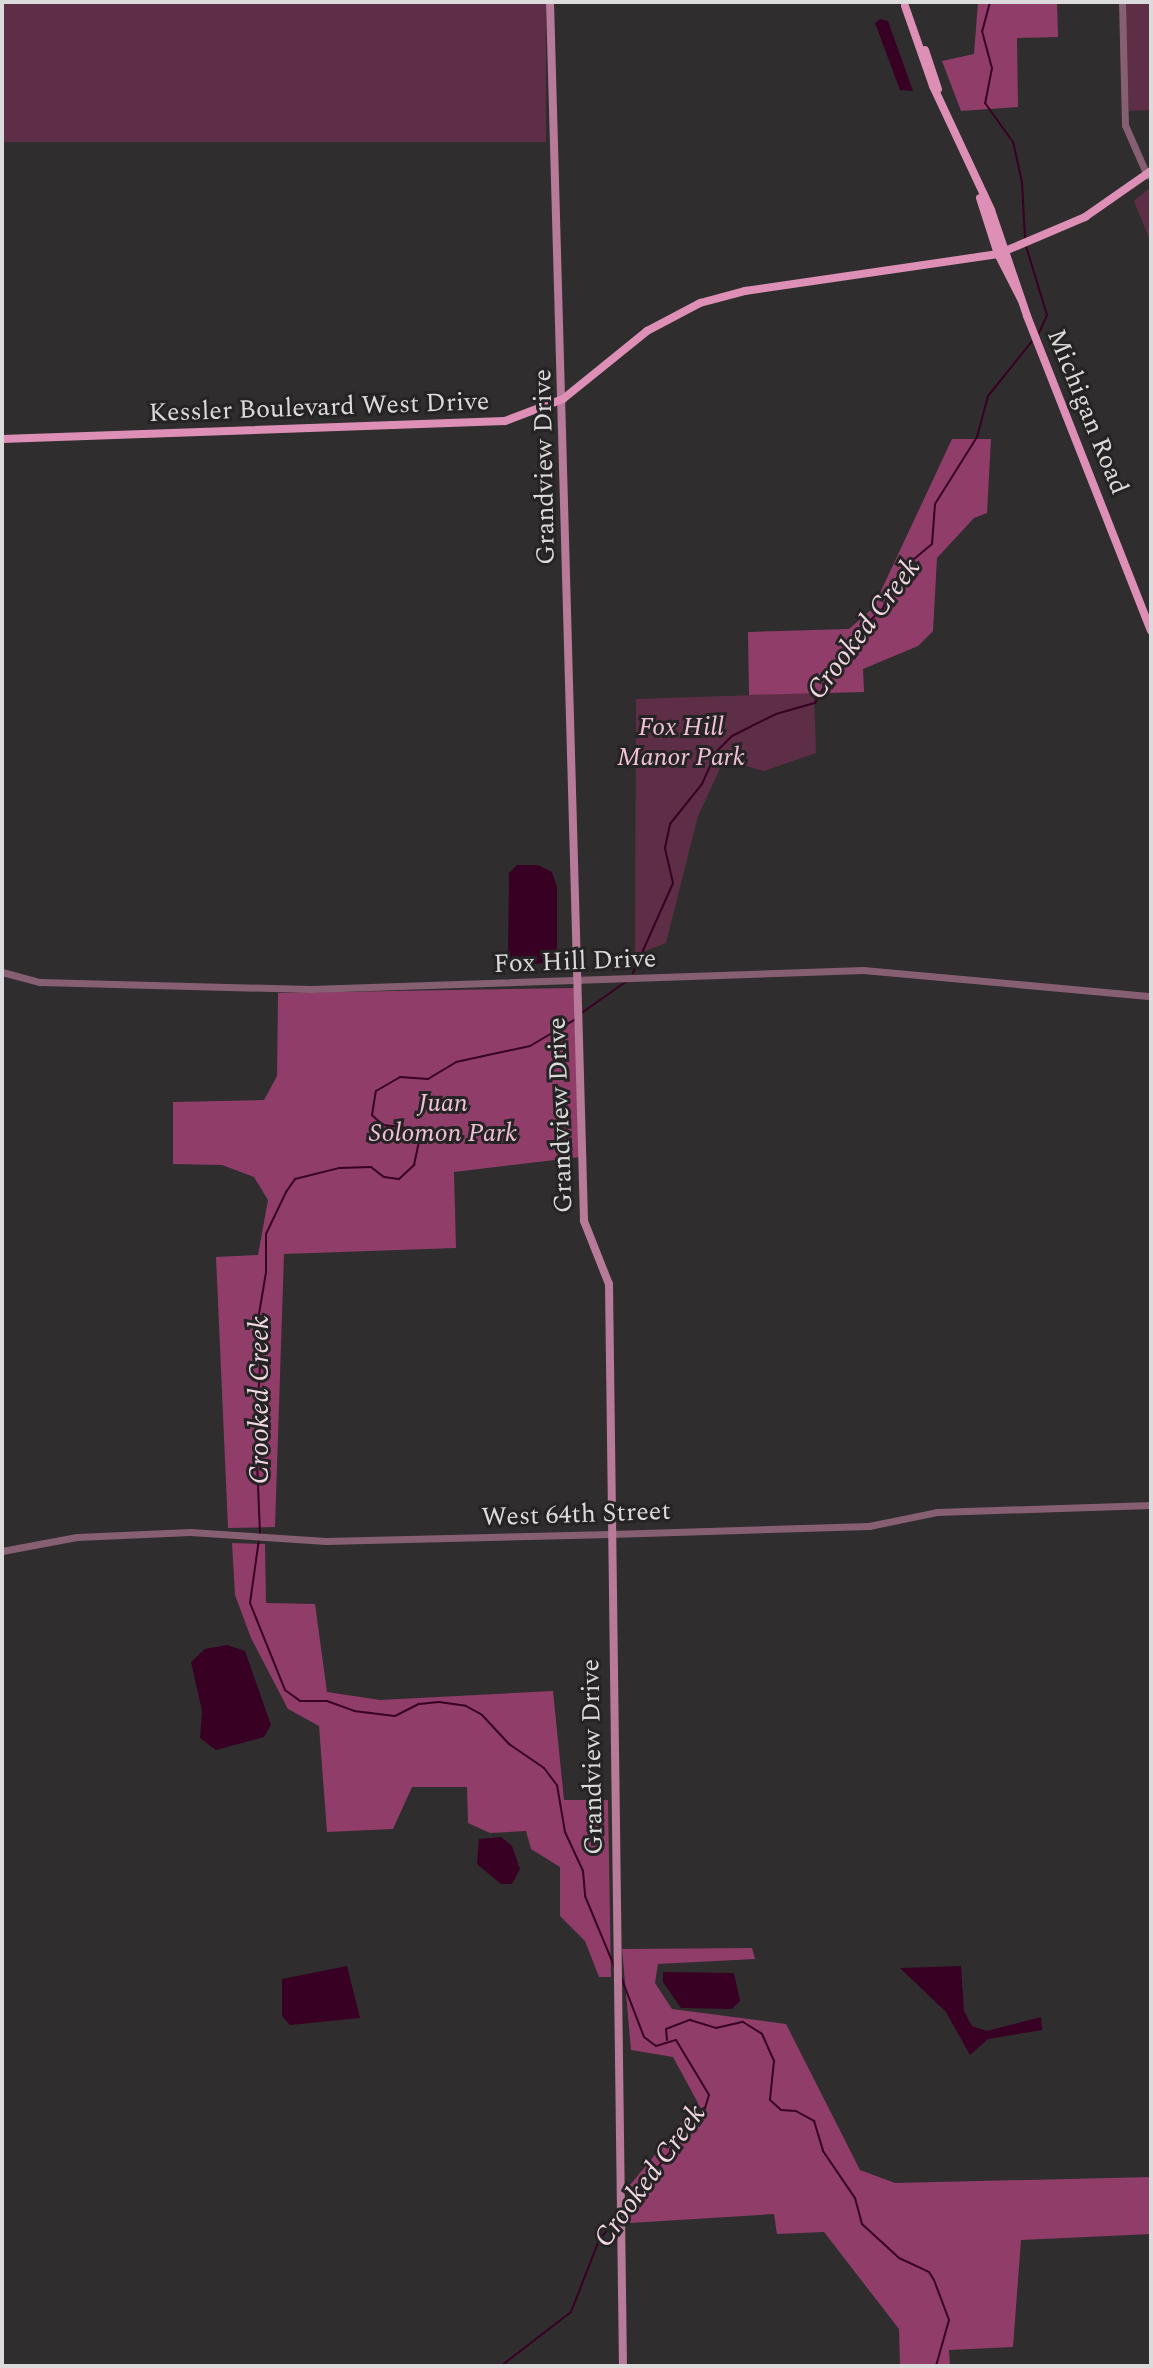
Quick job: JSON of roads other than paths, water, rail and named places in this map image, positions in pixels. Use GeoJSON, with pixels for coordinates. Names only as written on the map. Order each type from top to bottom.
{"type":"FeatureCollection","features":[{"type":"Feature","properties":{"kind":"main road","name":"Grandview Drive"},"geometry":{"type":"LineString","coordinates":[[550,2],[584,1221],[609,1284],[623,2366]]}},
{"type":"Feature","properties":{"kind":"main road","name":"Michigan Road"},"geometry":{"type":"LineString","coordinates":[[905,4],[1151,630]]}},
{"type":"Feature","properties":{"kind":"main road","name":"Kessler Boulevard West Drive"},"geometry":{"type":"LineString","coordinates":[[2,439],[477,425],[518,417],[563,399],[647,331],[707,300],[1002,253],[1036,241],[1085,217],[1149,173]]}},
{"type":"Feature","properties":{"kind":"street"},"geometry":{"type":"LineString","coordinates":[[1122,2],[1125,130],[1149,173]]}},
{"type":"Feature","properties":{"kind":"street","name":"Fox Hill Drive"},"geometry":{"type":"LineString","coordinates":[[2,972],[36,982],[200,989],[577,982],[863,970],[1151,996]]}},
{"type":"Feature","properties":{"kind":"street","name":"West 64th Street"},"geometry":{"type":"LineString","coordinates":[[2,1551],[77,1537],[611,1534],[869,1526],[937,1512],[1151,1505]]}},
{"type":"Feature","properties":{"kind":"waterway","name":"Crooked Creek"},"geometry":{"type":"LineString","coordinates":[[990,2],[982,31],[992,68],[985,103],[1013,142],[1022,182],[1025,240]]}},
{"type":"Feature","properties":{"kind":"waterway","name":"Crooked Creek"},"geometry":{"type":"LineString","coordinates":[[1026,246],[1047,315],[1039,333]]}},
{"type":"Feature","properties":{"kind":"waterway","name":"Crooked Creek"},"geometry":{"type":"LineString","coordinates":[[633,973],[673,883],[665,848],[670,824],[702,784],[716,752],[732,736],[776,714],[815,703],[849,641],[883,608],[901,570],[932,544],[935,504],[977,437],[988,396],[1032,341]]}},
{"type":"Feature","properties":{"kind":"waterway","name":"Crooked Creek"},"geometry":{"type":"LineString","coordinates":[[580,1014],[627,981]]}},
{"type":"Feature","properties":{"kind":"waterway","name":"Crooked Creek"},"geometry":{"type":"LineString","coordinates":[[260,1533],[256,1439],[261,1348],[256,1332],[266,1272],[266,1234],[286,1192],[295,1179],[339,1168],[371,1167],[384,1177],[399,1179],[414,1165],[419,1142],[408,1128],[383,1125],[372,1115],[376,1091],[400,1077],[428,1079],[456,1062],[530,1046],[576,1019]]}},
{"type":"Feature","properties":{"kind":"waterway","name":"Crooked Creek"},"geometry":{"type":"LineString","coordinates":[[259,1539],[250,1603],[285,1690],[300,1701],[327,1701],[354,1711],[395,1716],[419,1704],[439,1702],[466,1706],[482,1715],[509,1744],[544,1768],[557,1785],[565,1832],[583,1871],[585,1896],[615,1968]]}},
{"type":"Feature","properties":{"kind":"waterway","name":"Crooked Creek"},"geometry":{"type":"LineString","coordinates":[[621,1977],[644,2037],[656,2046],[676,2040],[709,2095],[705,2108],[623,2211]]}},
{"type":"Feature","properties":{"kind":"waterway"},"geometry":{"type":"LineString","coordinates":[[667,2040],[666,2029],[690,2020],[716,2028],[743,2022],[762,2034],[774,2061],[770,2100],[781,2110],[796,2111],[814,2121],[823,2151],[855,2198],[862,2224],[899,2258],[929,2272],[934,2280],[949,2320],[936,2366]]}},
{"type":"Feature","properties":{"kind":"waterway","name":"Crooked Creek"},"geometry":{"type":"LineString","coordinates":[[501,2366],[571,2312],[599,2240],[619,2216]]}},
{"type":"Feature","properties":{"kind":"park label","name":"Fox Hill Manor Park"},"geometry":{"type":"Point","coordinates":[681,743]}},
{"type":"Feature","properties":{"kind":"park label","name":"Juan Solomon Park"},"geometry":{"type":"Point","coordinates":[443,1119]}}]}
